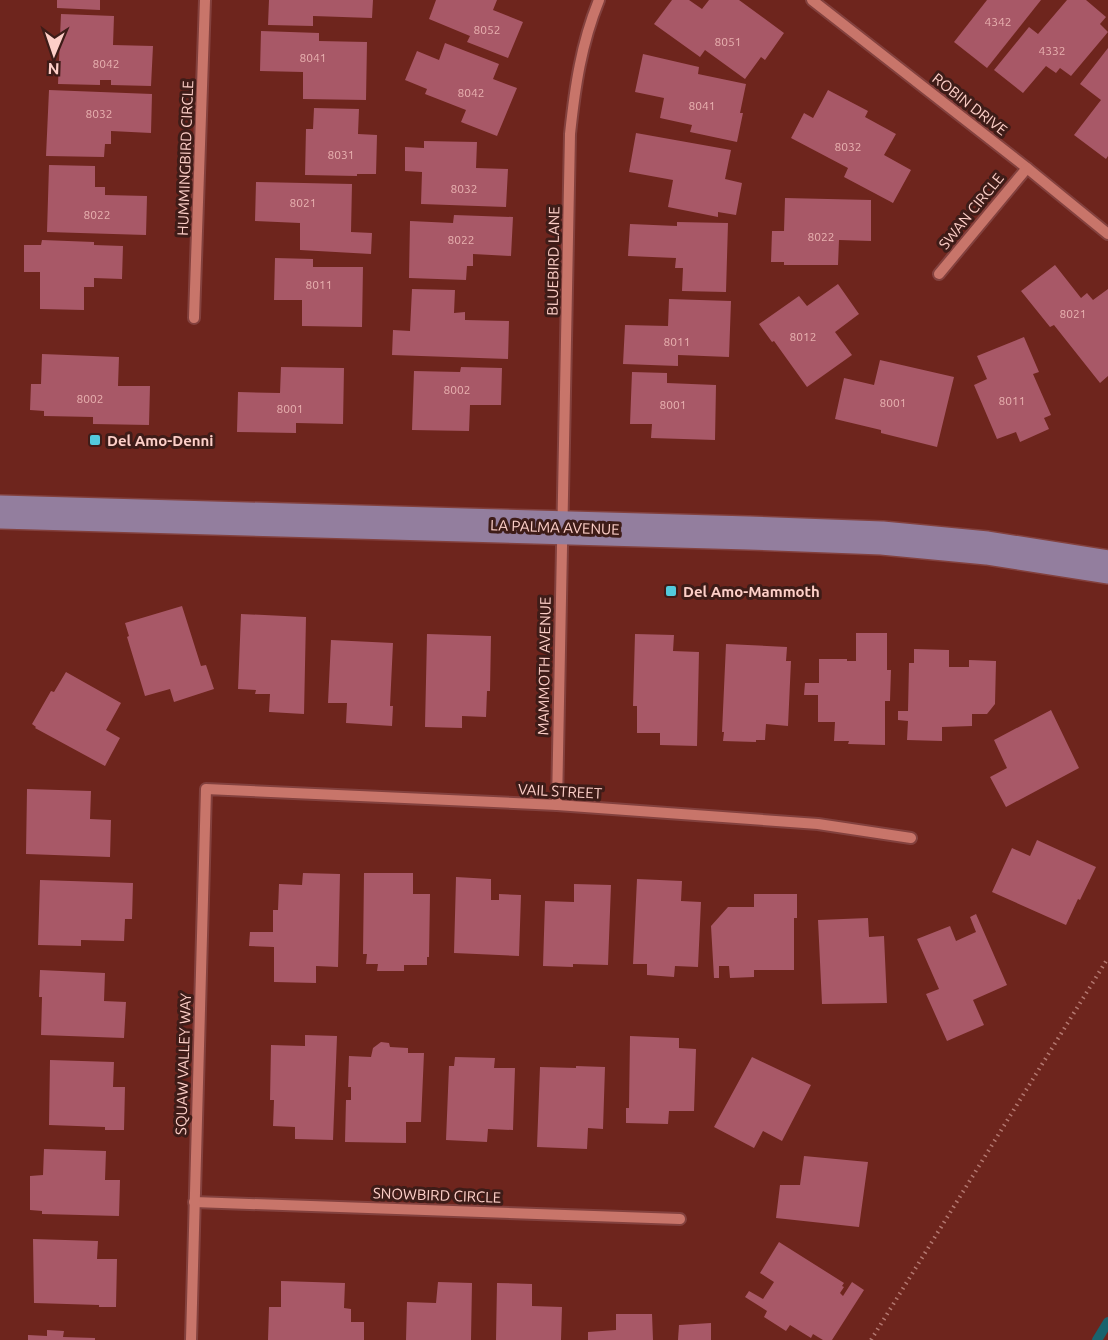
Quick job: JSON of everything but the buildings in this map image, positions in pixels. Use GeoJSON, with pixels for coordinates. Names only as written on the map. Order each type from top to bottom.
{"type":"FeatureCollection","features":[{"type":"Feature","properties":{"kind":"main road","name":"LA PALMA AVENUE"},"geometry":{"type":"LineString","coordinates":[[0,512],[749,533],[931,542],[987,548],[1108,567]]}},
{"type":"Feature","properties":{"kind":"street","name":"HUMMINGBIRD CIRCLE"},"geometry":{"type":"LineString","coordinates":[[194,318],[205,0]]}},
{"type":"Feature","properties":{"kind":"street","name":"BLUEBIRD LANE"},"geometry":{"type":"LineString","coordinates":[[562,527],[570,134],[575,82],[585,36],[599,0]]}},
{"type":"Feature","properties":{"kind":"street","name":"ROBIN DRIVE"},"geometry":{"type":"LineString","coordinates":[[812,0],[1108,234]]}},
{"type":"Feature","properties":{"kind":"street","name":"SWAN CIRCLE"},"geometry":{"type":"LineString","coordinates":[[939,274],[1027,168]]}},
{"type":"Feature","properties":{"kind":"street","name":"MAMMOTH AVENUE"},"geometry":{"type":"LineString","coordinates":[[557,805],[562,527]]}},
{"type":"Feature","properties":{"kind":"street","name":"VAIL STREET"},"geometry":{"type":"LineString","coordinates":[[206,789],[557,805],[818,824],[911,838]]}},
{"type":"Feature","properties":{"kind":"street","name":"SQUAW VALLEY WAY"},"geometry":{"type":"LineString","coordinates":[[190,1340],[206,789]]}},
{"type":"Feature","properties":{"kind":"street","name":"SNOWBIRD CIRCLE"},"geometry":{"type":"LineString","coordinates":[[194,1202],[680,1219]]}},
{"type":"Feature","properties":{"kind":"path"},"geometry":{"type":"LineString","coordinates":[[871,1340],[1108,958]]}},
{"type":"Feature","properties":{"kind":"waterway"},"geometry":{"type":"LineString","coordinates":[[1097,1340],[1108,1322]]}},
{"type":"Feature","properties":{"kind":"place","name":"Del Amo-Denni"},"geometry":{"type":"Point","coordinates":[95,440]}},
{"type":"Feature","properties":{"kind":"place","name":"Del Amo-Mammoth"},"geometry":{"type":"Point","coordinates":[671,591]}}]}
